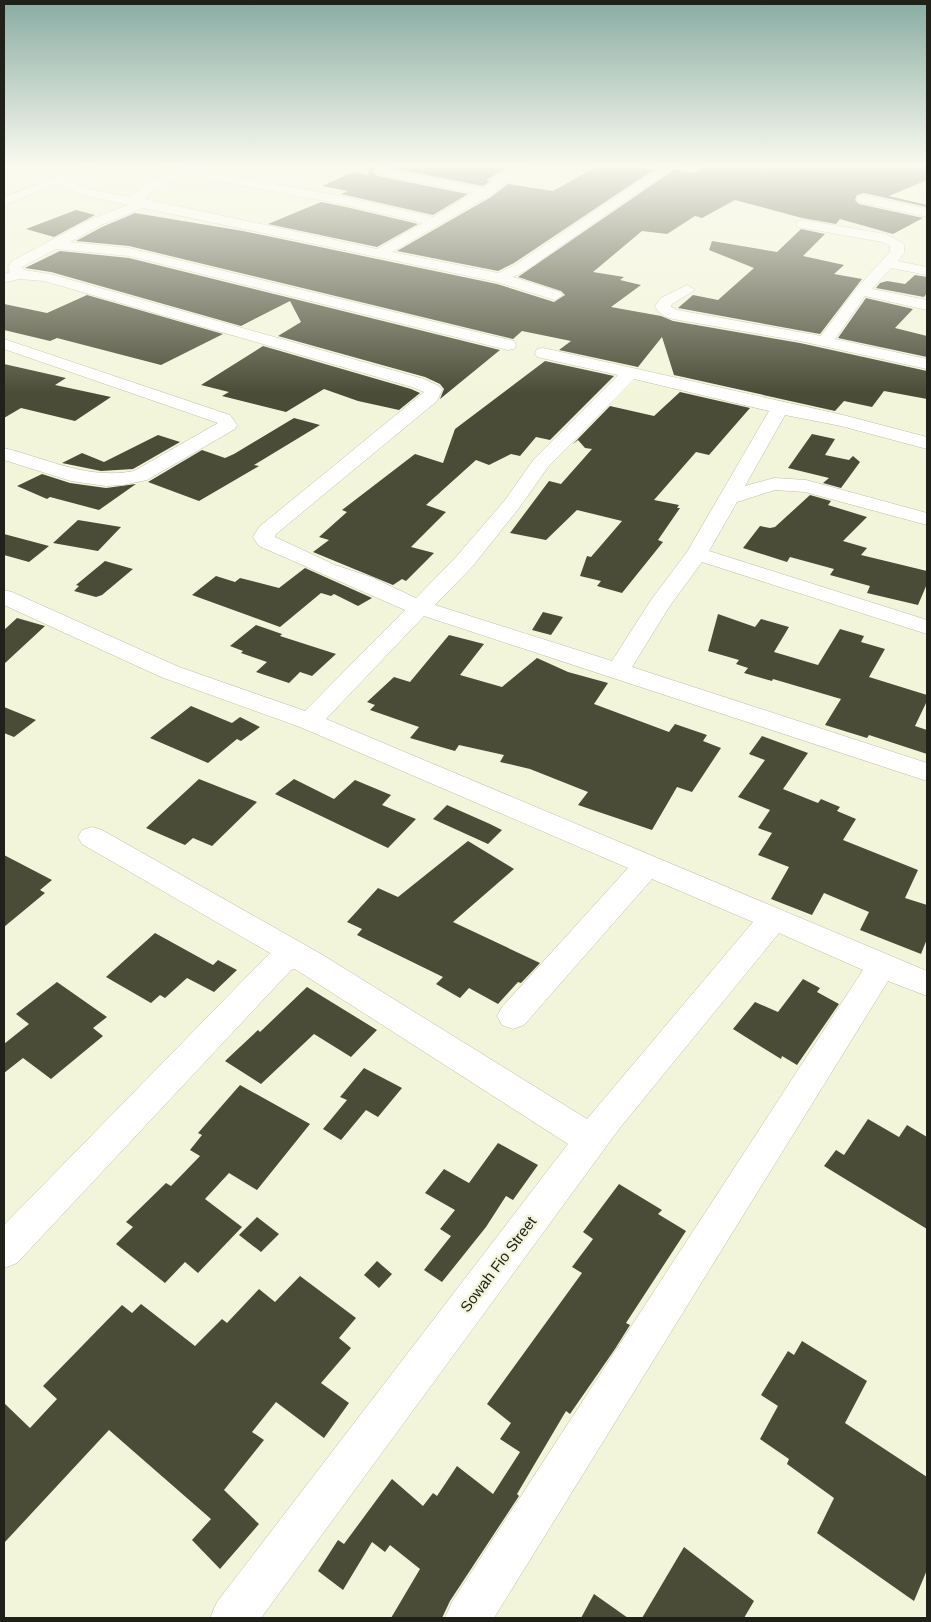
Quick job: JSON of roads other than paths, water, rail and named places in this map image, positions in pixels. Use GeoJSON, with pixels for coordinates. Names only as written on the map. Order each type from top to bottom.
{"type":"FeatureCollection","features":[{"type":"Feature","properties":{"kind":"street"},"geometry":{"type":"LineString","coordinates":[[59,243],[21,261],[14,267],[11,277],[45,277],[429,388],[431,397],[266,531],[264,537],[266,542],[327,570],[363,582],[419,608],[458,618],[927,772]]}},
{"type":"Feature","properties":{"kind":"street"},"geometry":{"type":"LineString","coordinates":[[322,243],[500,278],[555,295]]}},
{"type":"Feature","properties":{"kind":"street"},"geometry":{"type":"LineString","coordinates":[[381,253],[398,243]]}},
{"type":"Feature","properties":{"kind":"street"},"geometry":{"type":"LineString","coordinates":[[500,278],[520,268],[557,243]]}},
{"type":"Feature","properties":{"kind":"street"},"geometry":{"type":"LineString","coordinates":[[825,342],[862,291],[888,263],[898,249],[894,243]]}},
{"type":"Feature","properties":{"kind":"street"},"geometry":{"type":"LineString","coordinates":[[55,245],[142,255],[508,345]]}},
{"type":"Feature","properties":{"kind":"street"},"geometry":{"type":"LineString","coordinates":[[888,263],[927,271]]}},
{"type":"Feature","properties":{"kind":"street"},"geometry":{"type":"LineString","coordinates":[[687,290],[666,301],[663,306],[665,310],[673,314],[825,342],[927,364]]}},
{"type":"Feature","properties":{"kind":"street"},"geometry":{"type":"LineString","coordinates":[[862,291],[927,304]]}},
{"type":"Feature","properties":{"kind":"street"},"geometry":{"type":"LineString","coordinates":[[4,344],[224,419],[228,425],[140,476],[128,480],[102,480],[84,477],[4,454]]}},
{"type":"Feature","properties":{"kind":"street"},"geometry":{"type":"LineString","coordinates":[[542,353],[842,421],[927,443]]}},
{"type":"Feature","properties":{"kind":"street"},"geometry":{"type":"LineString","coordinates":[[309,721],[464,562],[512,504],[541,463],[629,374]]}},
{"type":"Feature","properties":{"kind":"street"},"geometry":{"type":"LineString","coordinates":[[618,670],[659,605],[698,554],[780,408]]}},
{"type":"Feature","properties":{"kind":"street"},"geometry":{"type":"LineString","coordinates":[[729,498],[774,484],[798,485],[927,519]]}},
{"type":"Feature","properties":{"kind":"street"},"geometry":{"type":"LineString","coordinates":[[698,554],[927,627]]}},
{"type":"Feature","properties":{"kind":"street"},"geometry":{"type":"LineString","coordinates":[[4,597],[170,672],[309,721],[927,984]]}},
{"type":"Feature","properties":{"kind":"street"},"geometry":{"type":"LineString","coordinates":[[92,837],[310,962],[591,1140]]}},
{"type":"Feature","properties":{"kind":"street"},"geometry":{"type":"LineString","coordinates":[[513,1016],[648,865]]}},
{"type":"Feature","properties":{"kind":"street","name":"Sowah Fio Street"},"geometry":{"type":"LineString","coordinates":[[233,1618],[591,1140],[774,918]]}},
{"type":"Feature","properties":{"kind":"street"},"geometry":{"type":"LineString","coordinates":[[4,1251],[280,962],[295,957],[310,962]]}},
{"type":"Feature","properties":{"kind":"street"},"geometry":{"type":"LineString","coordinates":[[468,1618],[882,966]]}}]}
